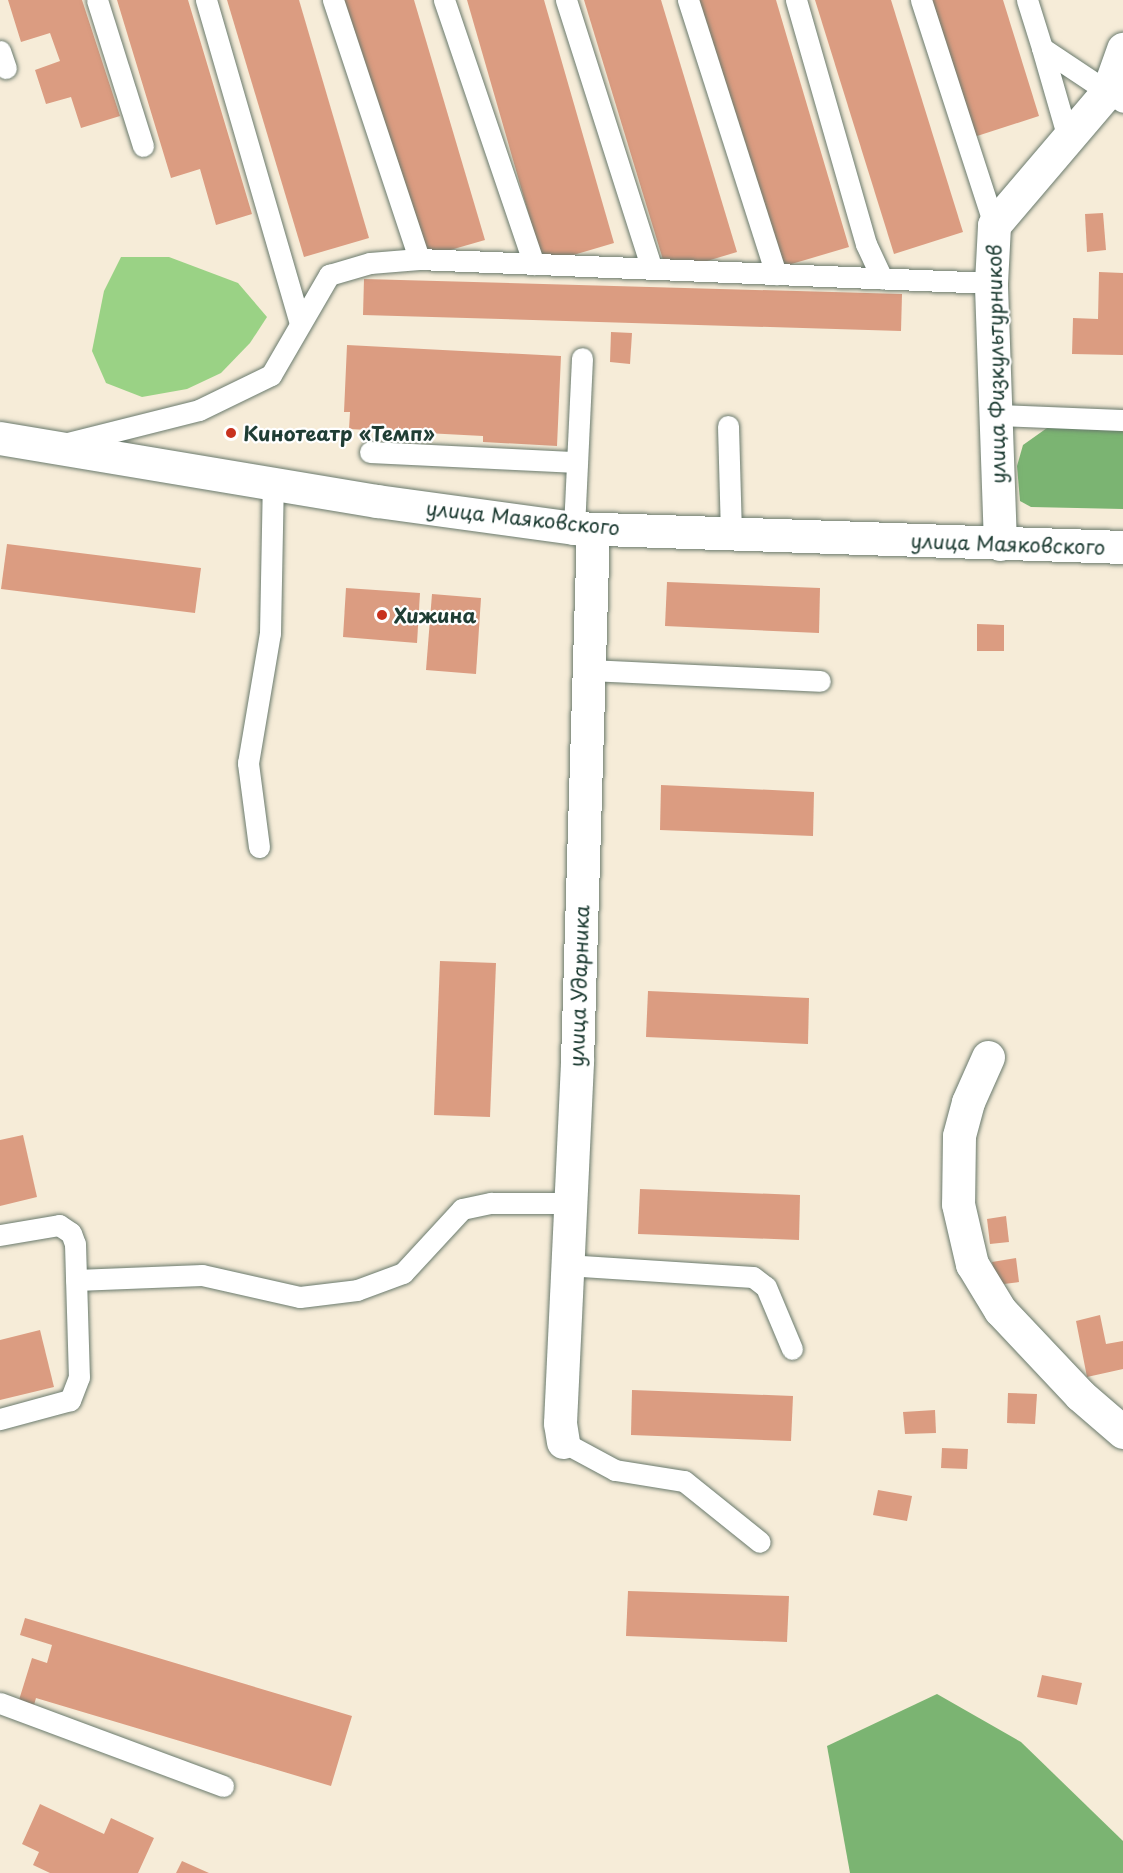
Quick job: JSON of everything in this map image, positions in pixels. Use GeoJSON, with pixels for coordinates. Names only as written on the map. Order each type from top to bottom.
{"type":"FeatureCollection","features":[{"type":"Feature","properties":{"kind":"street","name":"улица Физкультурников"},"geometry":{"type":"LineString","coordinates":[[1000,544],[991,283],[994,225],[1068,138],[1115,96],[1123,49]]}},
{"type":"Feature","properties":{"kind":"street","name":"улица Маяковского"},"geometry":{"type":"LineString","coordinates":[[0,438],[273,483],[583,528],[1123,547]]}},
{"type":"Feature","properties":{"kind":"street","name":"улица Ударника"},"geometry":{"type":"LineString","coordinates":[[563,1443],[560,1423],[589,670],[583,528]]}},
{"type":"Feature","properties":{"kind":"street"},"geometry":{"type":"LineString","coordinates":[[988,1057],[968,1102],[958,1145],[958,1204],[972,1264],[1000,1310],[1080,1395],[1123,1432]]}},
{"type":"Feature","properties":{"kind":"lane"},"geometry":{"type":"LineString","coordinates":[[97,0],[143,146]]}},
{"type":"Feature","properties":{"kind":"lane"},"geometry":{"type":"LineString","coordinates":[[206,0],[300,324]]}},
{"type":"Feature","properties":{"kind":"lane"},"geometry":{"type":"LineString","coordinates":[[333,0],[419,260]]}},
{"type":"Feature","properties":{"kind":"lane"},"geometry":{"type":"LineString","coordinates":[[444,0],[534,264]]}},
{"type":"Feature","properties":{"kind":"lane"},"geometry":{"type":"LineString","coordinates":[[566,0],[652,269]]}},
{"type":"Feature","properties":{"kind":"lane"},"geometry":{"type":"LineString","coordinates":[[688,0],[776,274]]}},
{"type":"Feature","properties":{"kind":"lane"},"geometry":{"type":"LineString","coordinates":[[796,0],[866,244],[882,279]]}},
{"type":"Feature","properties":{"kind":"lane"},"geometry":{"type":"LineString","coordinates":[[921,0],[994,225]]}},
{"type":"Feature","properties":{"kind":"lane"},"geometry":{"type":"LineString","coordinates":[[1027,0],[1068,138]]}},
{"type":"Feature","properties":{"kind":"lane"},"geometry":{"type":"LineString","coordinates":[[1042,48],[1115,96]]}},
{"type":"Feature","properties":{"kind":"lane"},"geometry":{"type":"LineString","coordinates":[[51,448],[96,433],[199,410],[271,375],[329,275],[370,263],[419,260],[991,283]]}},
{"type":"Feature","properties":{"kind":"lane"},"geometry":{"type":"LineString","coordinates":[[582,358],[577,462],[583,528]]}},
{"type":"Feature","properties":{"kind":"lane"},"geometry":{"type":"LineString","coordinates":[[997,415],[1123,420]]}},
{"type":"Feature","properties":{"kind":"lane"},"geometry":{"type":"LineString","coordinates":[[728,426],[730,534]]}},
{"type":"Feature","properties":{"kind":"lane"},"geometry":{"type":"LineString","coordinates":[[370,452],[577,462]]}},
{"type":"Feature","properties":{"kind":"lane"},"geometry":{"type":"LineString","coordinates":[[259,847],[248,763],[270,633],[273,483]]}},
{"type":"Feature","properties":{"kind":"lane"},"geometry":{"type":"LineString","coordinates":[[589,670],[820,681]]}},
{"type":"Feature","properties":{"kind":"lane"},"geometry":{"type":"LineString","coordinates":[[76,1280],[202,1275],[300,1297],[357,1290],[403,1273],[462,1209],[491,1203],[569,1203]]}},
{"type":"Feature","properties":{"kind":"lane"},"geometry":{"type":"LineString","coordinates":[[0,1235],[59,1225],[71,1233],[75,1244],[77,1391],[70,1400],[56,1407],[0,1419]]}},
{"type":"Feature","properties":{"kind":"lane"},"geometry":{"type":"LineString","coordinates":[[566,1265],[753,1278],[766,1287],[792,1348]]}},
{"type":"Feature","properties":{"kind":"lane"},"geometry":{"type":"LineString","coordinates":[[563,1443],[615,1470],[684,1481],[760,1542]]}},
{"type":"Feature","properties":{"kind":"lane"},"geometry":{"type":"LineString","coordinates":[[0,1703],[223,1786]]}},
{"type":"Feature","properties":{"kind":"green space"},"geometry":{"type":"Polygon","coordinates":[[[121,257],[169,257],[238,283],[267,317],[250,343],[221,373],[187,389],[142,397],[106,383],[92,351],[104,291],[121,257]]]}},
{"type":"Feature","properties":{"kind":"green space"},"geometry":{"type":"Polygon","coordinates":[[[1060,425],[1123,430],[1123,509],[1031,507],[1020,501],[1017,466],[1023,445],[1047,428],[1060,425]]]}},
{"type":"Feature","properties":{"kind":"green space"},"geometry":{"type":"Polygon","coordinates":[[[937,1694],[1021,1742],[1123,1841],[1123,1873],[850,1873],[827,1746],[937,1694]]]}},
{"type":"Feature","properties":{"kind":"building"},"geometry":{"type":"Polygon","coordinates":[[[8,0],[82,0],[120,116],[81,128],[71,97],[46,104],[35,70],[60,61],[50,33],[21,42],[8,0]]]}},
{"type":"Feature","properties":{"kind":"building"},"geometry":{"type":"Polygon","coordinates":[[[117,0],[188,0],[252,214],[216,225],[200,169],[171,178],[117,0]]]}},
{"type":"Feature","properties":{"kind":"building"},"geometry":{"type":"Polygon","coordinates":[[[227,0],[299,0],[369,238],[304,257],[227,0]]]}},
{"type":"Feature","properties":{"kind":"building"},"geometry":{"type":"Polygon","coordinates":[[[342,0],[414,0],[485,240],[419,259],[342,0]]]}},
{"type":"Feature","properties":{"kind":"building"},"geometry":{"type":"Polygon","coordinates":[[[467,0],[544,0],[614,243],[543,264],[467,0]]]}},
{"type":"Feature","properties":{"kind":"building"},"geometry":{"type":"Polygon","coordinates":[[[584,0],[661,0],[737,252],[667,273],[584,0]]]}},
{"type":"Feature","properties":{"kind":"building"},"geometry":{"type":"Polygon","coordinates":[[[699,0],[776,0],[849,247],[778,268],[699,0]]]}},
{"type":"Feature","properties":{"kind":"building"},"geometry":{"type":"Polygon","coordinates":[[[815,0],[891,0],[963,232],[894,254],[815,0]]]}},
{"type":"Feature","properties":{"kind":"building"},"geometry":{"type":"Polygon","coordinates":[[[932,0],[1003,0],[1039,116],[974,137],[932,0]]]}},
{"type":"Feature","properties":{"kind":"building"},"geometry":{"type":"Polygon","coordinates":[[[1103,213],[1106,250],[1087,252],[1085,214],[1103,213]]]}},
{"type":"Feature","properties":{"kind":"building"},"geometry":{"type":"Polygon","coordinates":[[[1099,272],[1123,273],[1123,355],[1072,354],[1073,318],[1098,319],[1099,272]]]}},
{"type":"Feature","properties":{"kind":"building"},"geometry":{"type":"Polygon","coordinates":[[[364,279],[902,294],[901,331],[363,315],[364,279]]]}},
{"type":"Feature","properties":{"kind":"building"},"geometry":{"type":"Polygon","coordinates":[[[611,332],[632,333],[630,364],[610,362],[611,332]]]}},
{"type":"Feature","properties":{"kind":"building"},"geometry":{"type":"Polygon","coordinates":[[[347,345],[561,356],[557,446],[483,442],[483,436],[349,429],[350,412],[344,412],[347,345]]]}},
{"type":"Feature","properties":{"kind":"building"},"geometry":{"type":"Polygon","coordinates":[[[7,544],[201,568],[195,613],[1,589],[7,544]]]}},
{"type":"Feature","properties":{"kind":"building"},"geometry":{"type":"Polygon","coordinates":[[[667,582],[820,588],[819,633],[665,626],[667,582]]]}},
{"type":"Feature","properties":{"kind":"building","name":"Хижина"},"geometry":{"type":"Polygon","coordinates":[[[346,588],[420,593],[417,643],[343,637],[346,588]]]}},
{"type":"Feature","properties":{"kind":"building"},"geometry":{"type":"Polygon","coordinates":[[[432,594],[481,598],[476,674],[426,670],[432,594]]]}},
{"type":"Feature","properties":{"kind":"building"},"geometry":{"type":"Polygon","coordinates":[[[977,624],[1004,625],[1004,651],[977,651],[977,624]]]}},
{"type":"Feature","properties":{"kind":"building"},"geometry":{"type":"Polygon","coordinates":[[[661,785],[814,792],[813,836],[660,830],[661,785]]]}},
{"type":"Feature","properties":{"kind":"building"},"geometry":{"type":"Polygon","coordinates":[[[440,961],[496,963],[490,1117],[434,1115],[440,961]]]}},
{"type":"Feature","properties":{"kind":"building"},"geometry":{"type":"Polygon","coordinates":[[[648,991],[809,998],[808,1044],[646,1037],[648,991]]]}},
{"type":"Feature","properties":{"kind":"building"},"geometry":{"type":"Polygon","coordinates":[[[23,1135],[37,1197],[0,1206],[0,1140],[23,1135]]]}},
{"type":"Feature","properties":{"kind":"building"},"geometry":{"type":"Polygon","coordinates":[[[640,1189],[800,1195],[799,1240],[638,1234],[640,1189]]]}},
{"type":"Feature","properties":{"kind":"building"},"geometry":{"type":"Polygon","coordinates":[[[1006,1216],[1009,1242],[990,1244],[987,1219],[1006,1216]]]}},
{"type":"Feature","properties":{"kind":"building"},"geometry":{"type":"Polygon","coordinates":[[[1016,1258],[1019,1282],[996,1285],[992,1262],[1016,1258]]]}},
{"type":"Feature","properties":{"kind":"building"},"geometry":{"type":"Polygon","coordinates":[[[1100,1315],[1106,1344],[1123,1341],[1123,1369],[1087,1377],[1076,1321],[1100,1315]]]}},
{"type":"Feature","properties":{"kind":"building"},"geometry":{"type":"Polygon","coordinates":[[[40,1330],[54,1387],[0,1400],[0,1340],[40,1330]]]}},
{"type":"Feature","properties":{"kind":"building"},"geometry":{"type":"Polygon","coordinates":[[[632,1390],[793,1396],[791,1441],[631,1435],[632,1390]]]}},
{"type":"Feature","properties":{"kind":"building"},"geometry":{"type":"Polygon","coordinates":[[[1008,1393],[1037,1394],[1035,1424],[1007,1423],[1008,1393]]]}},
{"type":"Feature","properties":{"kind":"building"},"geometry":{"type":"Polygon","coordinates":[[[935,1410],[936,1433],[905,1434],[903,1412],[935,1410]]]}},
{"type":"Feature","properties":{"kind":"building"},"geometry":{"type":"Polygon","coordinates":[[[942,1448],[968,1449],[967,1469],[941,1468],[942,1448]]]}},
{"type":"Feature","properties":{"kind":"building"},"geometry":{"type":"Polygon","coordinates":[[[878,1490],[912,1496],[907,1521],[873,1515],[878,1490]]]}},
{"type":"Feature","properties":{"kind":"building"},"geometry":{"type":"Polygon","coordinates":[[[628,1591],[789,1596],[787,1642],[626,1636],[628,1591]]]}},
{"type":"Feature","properties":{"kind":"building"},"geometry":{"type":"Polygon","coordinates":[[[25,1618],[352,1716],[331,1786],[36,1698],[34,1705],[19,1700],[32,1658],[47,1663],[52,1645],[20,1635],[25,1618]]]}},
{"type":"Feature","properties":{"kind":"building"},"geometry":{"type":"Polygon","coordinates":[[[1042,1675],[1082,1683],[1077,1705],[1037,1697],[1042,1675]]]}},
{"type":"Feature","properties":{"kind":"building"},"geometry":{"type":"Polygon","coordinates":[[[40,1804],[104,1834],[111,1818],[154,1838],[138,1873],[50,1873],[33,1865],[39,1852],[22,1844],[40,1804]]]}},
{"type":"Feature","properties":{"kind":"building"},"geometry":{"type":"Polygon","coordinates":[[[182,1861],[209,1873],[176,1873],[182,1861]]]}},
{"type":"Feature","properties":{"kind":"place","name":"Кинотеатр «Темп»"},"geometry":{"type":"Point","coordinates":[231,433]}},
{"type":"Feature","properties":{"kind":"place","name":"Хижина"},"geometry":{"type":"Point","coordinates":[382,615]}}]}
